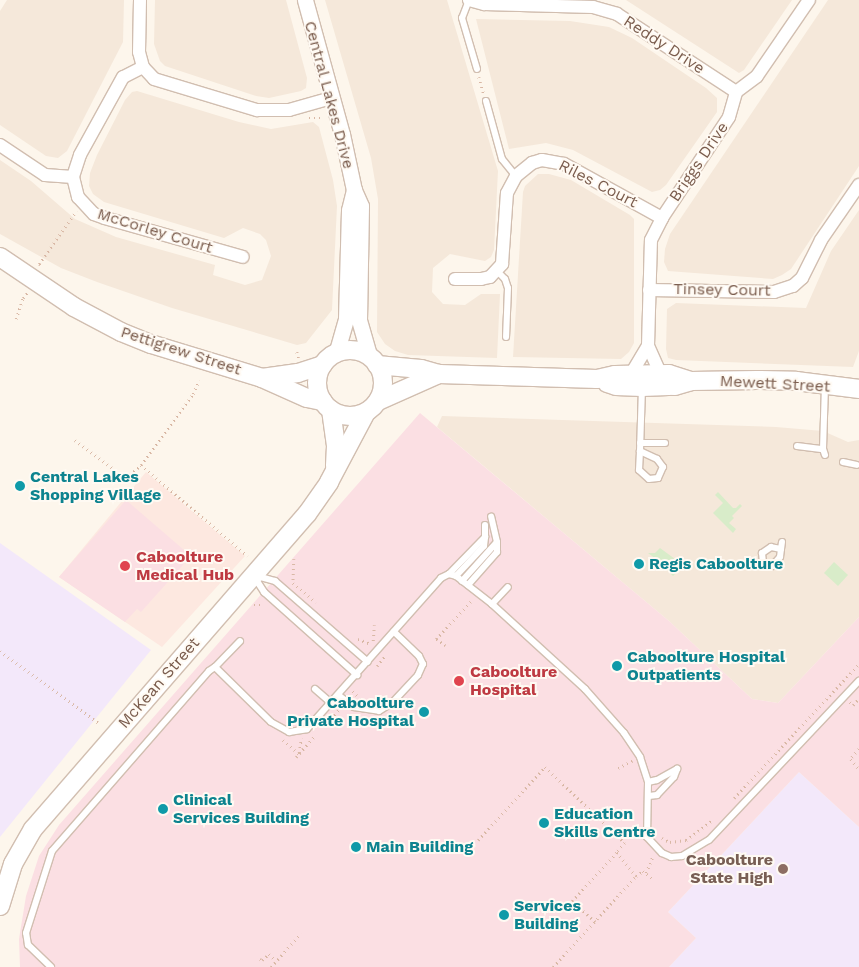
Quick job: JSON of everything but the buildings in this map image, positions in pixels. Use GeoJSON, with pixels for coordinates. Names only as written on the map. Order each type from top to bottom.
{"type":"FeatureCollection","features":[{"type":"Feature","properties":{"kind":"main road","name":"Pettigrew Street"},"geometry":{"type":"LineString","coordinates":[[1,260],[74,307],[120,332],[151,344],[262,378],[327,405]]}},
{"type":"Feature","properties":{"kind":"main road"},"geometry":{"type":"LineString","coordinates":[[353,350],[373,360],[383,382],[372,407],[348,416],[327,405],[318,383],[329,360],[353,350]]}},
{"type":"Feature","properties":{"kind":"main road","name":"Pettigrew Street"},"geometry":{"type":"LineString","coordinates":[[262,378],[298,373],[329,360]]}},
{"type":"Feature","properties":{"kind":"main road","name":"Mewett Street"},"geometry":{"type":"LineString","coordinates":[[373,360],[439,374],[637,381],[675,386],[691,381],[776,381],[859,389]]}},
{"type":"Feature","properties":{"kind":"main road","name":"Mewett Street"},"geometry":{"type":"LineString","coordinates":[[372,407],[439,374]]}},
{"type":"Feature","properties":{"kind":"main road","name":"Mewett Street"},"geometry":{"type":"LineString","coordinates":[[637,381],[661,375],[674,375],[691,381]]}},
{"type":"Feature","properties":{"kind":"main road","name":"McKean Street"},"geometry":{"type":"LineString","coordinates":[[327,405],[336,446],[335,469]]}},
{"type":"Feature","properties":{"kind":"main road","name":"McKean Street"},"geometry":{"type":"LineString","coordinates":[[0,906],[4,879],[24,843],[44,814],[320,498],[372,407]]}},
{"type":"Feature","properties":{"kind":"street"},"geometry":{"type":"LineString","coordinates":[[140,0],[139,52],[143,66],[154,79],[257,110],[289,110],[331,98]]}},
{"type":"Feature","properties":{"kind":"street","name":"Central Lakes Drive"},"geometry":{"type":"LineString","coordinates":[[305,0],[342,134],[354,190],[361,206],[359,320],[373,360]]}},
{"type":"Feature","properties":{"kind":"street","name":"Reddy Drive"},"geometry":{"type":"LineString","coordinates":[[469,0],[484,4],[593,8],[616,14],[736,92]]}},
{"type":"Feature","properties":{"kind":"street"},"geometry":{"type":"LineString","coordinates":[[736,92],[757,76],[808,0]]}},
{"type":"Feature","properties":{"kind":"street"},"geometry":{"type":"LineString","coordinates":[[0,145],[45,175],[73,177],[80,155],[119,82],[123,76],[143,66]]}},
{"type":"Feature","properties":{"kind":"street","name":"Briggs Drive"},"geometry":{"type":"LineString","coordinates":[[661,375],[648,346],[651,240],[662,218],[729,117],[736,92]]}},
{"type":"Feature","properties":{"kind":"street","name":"Riles Court"},"geometry":{"type":"LineString","coordinates":[[516,176],[532,163],[542,160],[564,164],[662,218]]}},
{"type":"Feature","properties":{"kind":"street"},"geometry":{"type":"LineString","coordinates":[[455,279],[481,279],[497,271],[504,256],[507,193],[516,176]]}},
{"type":"Feature","properties":{"kind":"street","name":"McCorley Court"},"geometry":{"type":"LineString","coordinates":[[73,177],[78,197],[84,206],[94,214],[244,257]]}},
{"type":"Feature","properties":{"kind":"street","name":"Tinsey Court"},"geometry":{"type":"LineString","coordinates":[[649,290],[774,292],[793,286],[802,278],[821,240],[859,185]]}},
{"type":"Feature","properties":{"kind":"street","name":"Central Lakes Drive"},"geometry":{"type":"LineString","coordinates":[[329,360],[346,318],[349,210],[354,190]]}},
{"type":"Feature","properties":{"kind":"street"},"geometry":{"type":"LineString","coordinates":[[637,381],[648,346]]}},
{"type":"Feature","properties":{"kind":"lane"},"geometry":{"type":"LineString","coordinates":[[469,0],[462,18],[477,69]]}},
{"type":"Feature","properties":{"kind":"lane"},"geometry":{"type":"LineString","coordinates":[[486,102],[502,159],[516,176]]}},
{"type":"Feature","properties":{"kind":"lane"},"geometry":{"type":"LineString","coordinates":[[497,271],[505,279],[508,288],[506,337]]}},
{"type":"Feature","properties":{"kind":"lane"},"geometry":{"type":"LineString","coordinates":[[637,381],[640,443],[639,470],[649,478],[658,478],[663,468],[657,459],[640,451]]}},
{"type":"Feature","properties":{"kind":"lane"},"geometry":{"type":"LineString","coordinates":[[797,446],[824,452],[826,385]]}},
{"type":"Feature","properties":{"kind":"lane"},"geometry":{"type":"LineString","coordinates":[[640,443],[665,443]]}},
{"type":"Feature","properties":{"kind":"lane"},"geometry":{"type":"LineString","coordinates":[[843,462],[858,465]]}},
{"type":"Feature","properties":{"kind":"lane"},"geometry":{"type":"LineString","coordinates":[[459,579],[497,542],[491,517]]}},
{"type":"Feature","properties":{"kind":"lane"},"geometry":{"type":"LineString","coordinates":[[459,579],[485,537],[485,525]]}},
{"type":"Feature","properties":{"kind":"lane"},"geometry":{"type":"LineString","coordinates":[[253,576],[275,581],[368,662]]}},
{"type":"Feature","properties":{"kind":"lane"},"geometry":{"type":"LineString","coordinates":[[253,576],[264,592],[356,675]]}},
{"type":"Feature","properties":{"kind":"lane"},"geometry":{"type":"LineString","coordinates":[[215,667],[271,722],[288,732],[307,729],[441,578],[459,579],[492,604],[585,689],[624,733],[640,757],[648,782],[647,837],[662,853],[671,857],[682,856],[694,850],[714,835],[859,681]]}},
{"type":"Feature","properties":{"kind":"lane"},"geometry":{"type":"LineString","coordinates":[[492,604],[508,587]]}},
{"type":"Feature","properties":{"kind":"lane"},"geometry":{"type":"LineString","coordinates":[[338,696],[354,707],[378,711],[392,703],[418,674],[423,664],[419,656],[394,632]]}},
{"type":"Feature","properties":{"kind":"lane"},"geometry":{"type":"LineString","coordinates":[[51,967],[28,945],[26,933],[52,851],[240,641]]}},
{"type":"Feature","properties":{"kind":"lane"},"geometry":{"type":"LineString","coordinates":[[315,689],[331,703]]}},
{"type":"Feature","properties":{"kind":"lane"},"geometry":{"type":"LineString","coordinates":[[648,782],[657,780],[677,768],[674,777],[657,795],[649,796]]}},
{"type":"Feature","properties":{"kind":"path"},"geometry":{"type":"LineString","coordinates":[[477,69],[486,102]]}},
{"type":"Feature","properties":{"kind":"path"},"geometry":{"type":"LineString","coordinates":[[45,268],[39,264],[75,212],[84,206]]}},
{"type":"Feature","properties":{"kind":"path"},"geometry":{"type":"LineString","coordinates":[[16,320],[23,298],[32,287]]}},
{"type":"Feature","properties":{"kind":"path"},"geometry":{"type":"LineString","coordinates":[[75,440],[126,478],[141,465],[193,394],[199,380]]}},
{"type":"Feature","properties":{"kind":"path"},"geometry":{"type":"LineString","coordinates":[[141,465],[248,556]]}},
{"type":"Feature","properties":{"kind":"path"},"geometry":{"type":"LineString","coordinates":[[445,646],[436,639],[465,606],[479,594]]}},
{"type":"Feature","properties":{"kind":"path"},"geometry":{"type":"LineString","coordinates":[[373,645],[374,625]]}},
{"type":"Feature","properties":{"kind":"path"},"geometry":{"type":"LineString","coordinates":[[0,651],[100,724]]}},
{"type":"Feature","properties":{"kind":"path"},"geometry":{"type":"LineString","coordinates":[[386,657],[390,652]]}},
{"type":"Feature","properties":{"kind":"path"},"geometry":{"type":"LineString","coordinates":[[732,800],[859,664]]}},
{"type":"Feature","properties":{"kind":"path"},"geometry":{"type":"LineString","coordinates":[[859,749],[851,759],[859,769]]}},
{"type":"Feature","properties":{"kind":"path"},"geometry":{"type":"LineString","coordinates":[[478,840],[545,768],[625,843],[572,901],[595,922]]}},
{"type":"Feature","properties":{"kind":"path"},"geometry":{"type":"LineString","coordinates":[[657,832],[670,842],[686,840],[719,814]]}},
{"type":"Feature","properties":{"kind":"path"},"geometry":{"type":"LineString","coordinates":[[617,852],[636,876]]}},
{"type":"Feature","properties":{"kind":"path"},"geometry":{"type":"LineString","coordinates":[[553,967],[636,876],[643,871],[654,880]]}},
{"type":"Feature","properties":{"kind":"path"},"geometry":{"type":"LineString","coordinates":[[271,967],[301,933]]}},
{"type":"Feature","properties":{"kind":"path"},"geometry":{"type":"LineString","coordinates":[[260,958],[262,960],[269,954],[276,961]]}},
{"type":"Feature","properties":{"kind":"shaded area"},"geometry":{"type":"Polygon","coordinates":[[[7,0],[124,0],[123,42],[67,151],[58,158],[46,156],[0,125],[0,11],[7,0]]]}},
{"type":"Feature","properties":{"kind":"shaded area"},"geometry":{"type":"Polygon","coordinates":[[[155,0],[286,0],[307,78],[306,88],[301,91],[269,98],[256,96],[165,66],[160,61],[154,44],[155,0]]]}},
{"type":"Feature","properties":{"kind":"shaded area"},"geometry":{"type":"Polygon","coordinates":[[[325,0],[447,0],[498,171],[494,250],[491,257],[485,261],[450,254],[433,268],[432,292],[443,304],[465,305],[481,294],[500,294],[497,358],[408,355],[395,351],[385,344],[377,332],[378,199],[371,158],[325,0]]]}},
{"type":"Feature","properties":{"kind":"shaded area"},"geometry":{"type":"Polygon","coordinates":[[[626,0],[792,0],[744,70],[739,73],[626,0]]]}},
{"type":"Feature","properties":{"kind":"shaded area"},"geometry":{"type":"Polygon","coordinates":[[[828,0],[859,0],[859,166],[791,269],[782,275],[773,279],[668,271],[664,262],[665,249],[670,234],[828,0]]]}},
{"type":"Feature","properties":{"kind":"shaded area"},"geometry":{"type":"Polygon","coordinates":[[[476,19],[570,21],[609,27],[632,38],[706,88],[717,98],[717,112],[666,185],[660,190],[652,192],[573,150],[546,143],[509,149],[476,19]]]}},
{"type":"Feature","properties":{"kind":"shaded area"},"geometry":{"type":"Polygon","coordinates":[[[137,91],[239,122],[271,129],[313,122],[319,127],[333,180],[337,206],[332,310],[306,343],[297,345],[172,308],[97,282],[61,268],[0,234],[0,160],[31,181],[75,219],[116,237],[215,265],[213,275],[245,285],[262,280],[271,256],[266,240],[260,234],[243,228],[224,238],[104,202],[93,194],[89,186],[90,173],[97,155],[125,100],[132,92],[137,91]]]}},
{"type":"Feature","properties":{"kind":"shaded area"},"geometry":{"type":"Polygon","coordinates":[[[538,174],[549,174],[571,180],[634,219],[634,343],[629,352],[621,359],[513,357],[523,192],[525,186],[538,174]]]}},
{"type":"Feature","properties":{"kind":"shaded area"},"geometry":{"type":"Polygon","coordinates":[[[859,210],[859,351],[853,367],[676,360],[668,358],[666,349],[667,309],[676,303],[806,308],[831,251],[859,210]]]}},
{"type":"Feature","properties":{"kind":"shaded area","name":"Caboolture Hospital"},"geometry":{"type":"Polygon","coordinates":[[[420,413],[669,621],[752,699],[778,703],[859,617],[859,827],[799,772],[668,912],[696,938],[669,967],[20,967],[19,939],[26,896],[39,856],[59,825],[420,413]]]}},
{"type":"Feature","properties":{"kind":"shaded area"},"geometry":{"type":"Polygon","coordinates":[[[442,416],[776,427],[823,431],[848,442],[859,440],[859,617],[778,703],[752,699],[669,621],[437,427],[442,416]]]}},
{"type":"Feature","properties":{"kind":"shaded area"},"geometry":{"type":"Polygon","coordinates":[[[146,472],[245,556],[162,647],[59,577],[146,472]]]}},
{"type":"Feature","properties":{"kind":"shaded area","name":"Caboolture Medical Hub"},"geometry":{"type":"Polygon","coordinates":[[[126,500],[191,556],[141,612],[137,609],[125,622],[59,577],[126,500]]]}},
{"type":"Feature","properties":{"kind":"shaded area"},"geometry":{"type":"Polygon","coordinates":[[[0,543],[151,650],[0,837],[0,543]]]}},
{"type":"Feature","properties":{"kind":"shaded area","name":"Caboolture State High"},"geometry":{"type":"Polygon","coordinates":[[[799,772],[859,827],[859,967],[669,967],[696,938],[668,912],[799,772]]]}},
{"type":"Feature","properties":{"kind":"green space"},"geometry":{"type":"Polygon","coordinates":[[[718,492],[733,508],[740,504],[742,506],[732,516],[734,518],[729,523],[736,529],[733,533],[713,513],[723,503],[715,495],[718,492]]]}},
{"type":"Feature","properties":{"kind":"green space"},"geometry":{"type":"Polygon","coordinates":[[[660,548],[679,562],[673,569],[676,573],[673,576],[667,570],[668,568],[648,553],[655,553],[660,548]]]}},
{"type":"Feature","properties":{"kind":"green space"},"geometry":{"type":"Polygon","coordinates":[[[834,562],[848,575],[838,586],[824,573],[834,562]]]}},
{"type":"Feature","properties":{"kind":"place","name":"Central Lakes Shopping Village"},"geometry":{"type":"Point","coordinates":[20,486]}},
{"type":"Feature","properties":{"kind":"place","name":"Regis Caboolture"},"geometry":{"type":"Point","coordinates":[639,564]}},
{"type":"Feature","properties":{"kind":"place","name":"Caboolture Medical Hub"},"geometry":{"type":"Point","coordinates":[125,566]}},
{"type":"Feature","properties":{"kind":"place","name":"Caboolture Hospital Outpatients"},"geometry":{"type":"Point","coordinates":[617,666]}},
{"type":"Feature","properties":{"kind":"place","name":"Caboolture Hospital"},"geometry":{"type":"Point","coordinates":[459,681]}},
{"type":"Feature","properties":{"kind":"place","name":"Caboolture Private Hospital"},"geometry":{"type":"Point","coordinates":[424,712]}},
{"type":"Feature","properties":{"kind":"place","name":"Clinical Services Building"},"geometry":{"type":"Point","coordinates":[163,809]}},
{"type":"Feature","properties":{"kind":"place","name":"Education Skills Centre"},"geometry":{"type":"Point","coordinates":[544,823]}},
{"type":"Feature","properties":{"kind":"place","name":"Main Building"},"geometry":{"type":"Point","coordinates":[356,847]}},
{"type":"Feature","properties":{"kind":"place","name":"Caboolture State High"},"geometry":{"type":"Point","coordinates":[783,869]}},
{"type":"Feature","properties":{"kind":"place","name":"Services Building"},"geometry":{"type":"Point","coordinates":[504,915]}}]}
